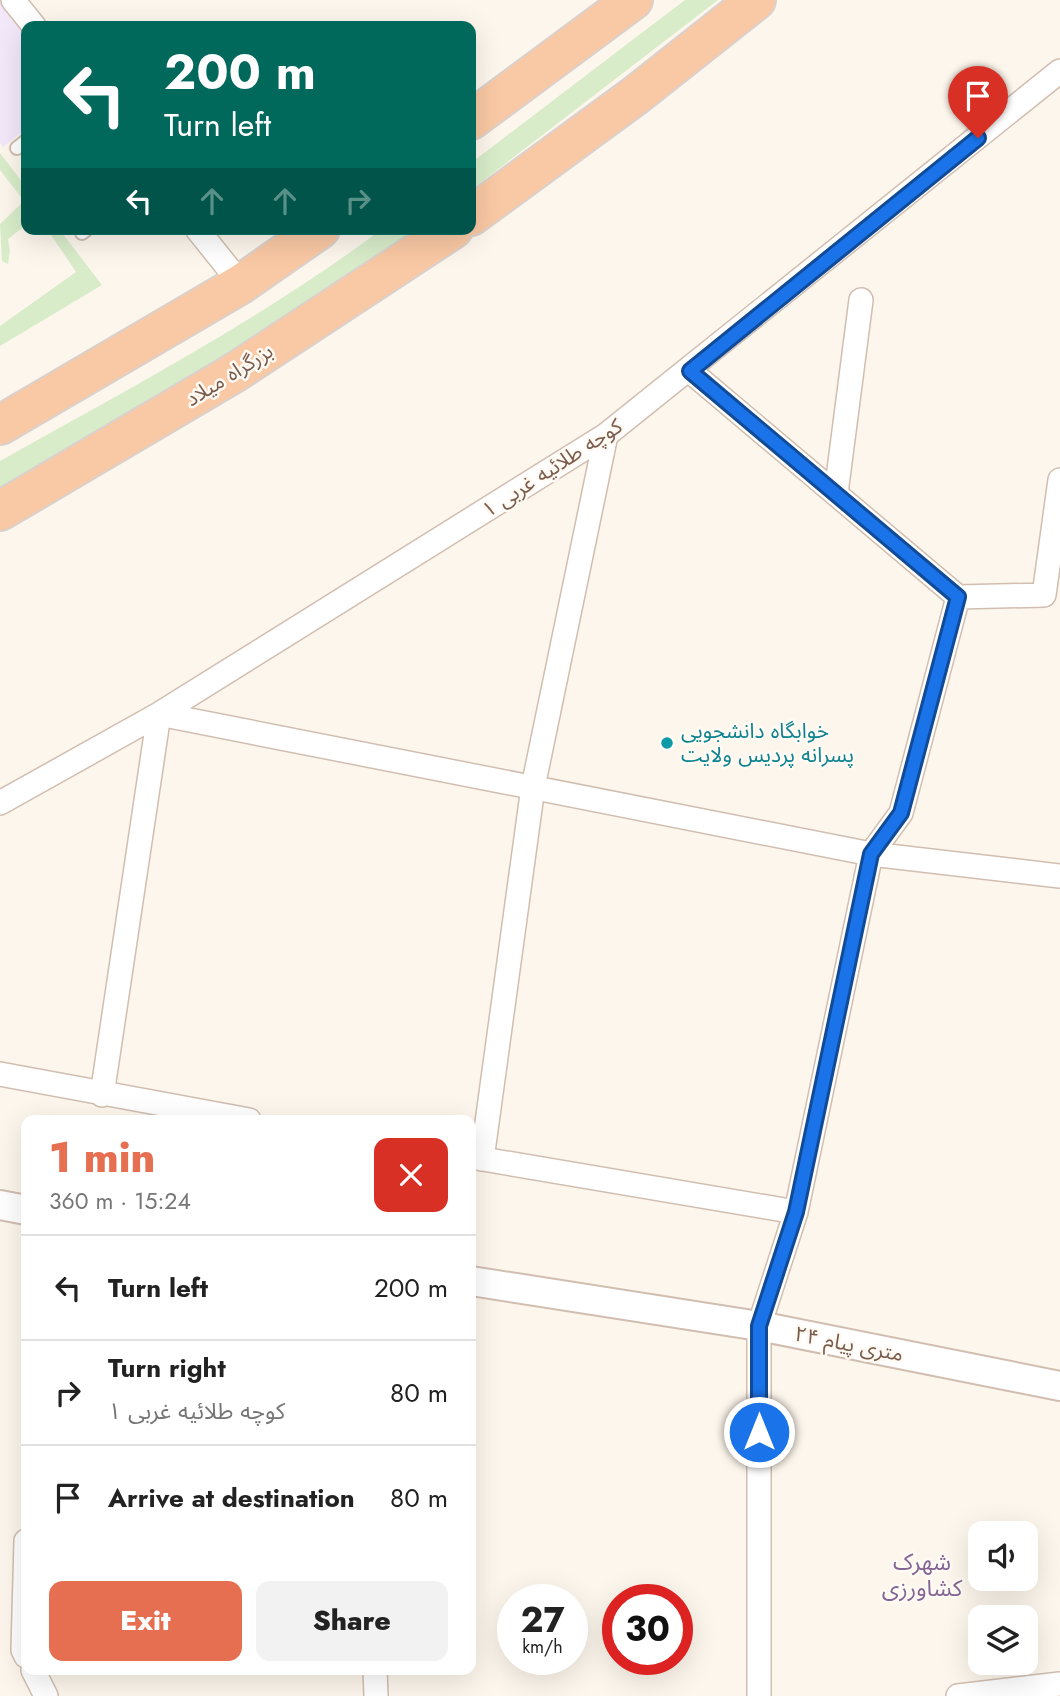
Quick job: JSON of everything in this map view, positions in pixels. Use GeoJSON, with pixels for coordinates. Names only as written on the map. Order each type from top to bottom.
{"type":"FeatureCollection","features":[{"type":"Feature","properties":{"kind":"highway"},"geometry":{"type":"LineString","coordinates":[[476,116],[633,0]]}},
{"type":"Feature","properties":{"kind":"highway"},"geometry":{"type":"LineString","coordinates":[[476,212],[636,95],[756,0]]}},
{"type":"Feature","properties":{"kind":"highway"},"geometry":{"type":"LineString","coordinates":[[0,425],[241,284],[311,235]]}},
{"type":"Feature","properties":{"kind":"highway","name":"بزرگراه میلاد"},"geometry":{"type":"LineString","coordinates":[[0,512],[234,373],[444,235]]}},
{"type":"Feature","properties":{"kind":"street"},"geometry":{"type":"LineString","coordinates":[[13,0],[30,21]]}},
{"type":"Feature","properties":{"kind":"street","name":"کوچه طلائیه غربی ۱"},"geometry":{"type":"LineString","coordinates":[[0,803],[159,714],[606,435],[690,371],[1060,71]]}},
{"type":"Feature","properties":{"kind":"street"},"geometry":{"type":"LineString","coordinates":[[202,235],[241,284]]}},
{"type":"Feature","properties":{"kind":"street"},"geometry":{"type":"LineString","coordinates":[[836,493],[861,300]]}},
{"type":"Feature","properties":{"kind":"street"},"geometry":{"type":"LineString","coordinates":[[690,371],[958,597],[1044,595],[1060,480]]}},
{"type":"Feature","properties":{"kind":"street"},"geometry":{"type":"LineString","coordinates":[[606,435],[533,787],[477,1158],[796,1212]]}},
{"type":"Feature","properties":{"kind":"street"},"geometry":{"type":"LineString","coordinates":[[759,1696],[759,1326],[796,1212],[871,854],[901,813],[958,597]]}},
{"type":"Feature","properties":{"kind":"street"},"geometry":{"type":"LineString","coordinates":[[102,1095],[159,714],[871,854],[1060,876]]}},
{"type":"Feature","properties":{"kind":"street"},"geometry":{"type":"LineString","coordinates":[[0,1074],[220,1115]]}},
{"type":"Feature","properties":{"kind":"street"},"geometry":{"type":"LineString","coordinates":[[0,1205],[21,1209]]}},
{"type":"Feature","properties":{"kind":"street","name":"۲۴ متری پیام"},"geometry":{"type":"LineString","coordinates":[[476,1282],[759,1326],[1060,1386]]}},
{"type":"Feature","properties":{"kind":"street"},"geometry":{"type":"LineString","coordinates":[[36,1675],[46,1696]]}},
{"type":"Feature","properties":{"kind":"street"},"geometry":{"type":"LineString","coordinates":[[374,1675],[376,1696]]}},
{"type":"Feature","properties":{"kind":"street"},"geometry":{"type":"LineString","coordinates":[[958,1696],[1060,1684]]}},
{"type":"Feature","properties":{"kind":"shaded area"},"geometry":{"type":"Polygon","coordinates":[[[0,0],[5,0],[21,21],[21,133],[3,147],[0,143],[0,0]]]}},
{"type":"Feature","properties":{"kind":"green space"},"geometry":{"type":"Polygon","coordinates":[[[685,0],[718,0],[476,186],[476,159],[685,0]]]}},
{"type":"Feature","properties":{"kind":"green space"},"geometry":{"type":"Polygon","coordinates":[[[0,153],[21,180],[21,197],[0,170],[0,153]]]}},
{"type":"Feature","properties":{"kind":"green space"},"geometry":{"type":"Polygon","coordinates":[[[21,204],[21,229],[8,239],[8,264],[2,261],[0,224],[21,204]]]}},
{"type":"Feature","properties":{"kind":"green space"},"geometry":{"type":"Polygon","coordinates":[[[51,235],[64,235],[102,285],[0,346],[0,326],[76,272],[51,235]]]}},
{"type":"Feature","properties":{"kind":"green space"},"geometry":{"type":"Polygon","coordinates":[[[374,235],[407,235],[262,338],[0,487],[0,461],[243,323],[374,235]]]}},
{"type":"Feature","properties":{"kind":"place","name":"خوابگاه دانشجویی پسرانه پردیس ولایت"},"geometry":{"type":"Point","coordinates":[667,743]}},
{"type":"Feature","properties":{"kind":"district","name":"شهرک کشاورزی"},"geometry":{"type":"Point","coordinates":[922,1575]}},
{"type":"Feature","properties":{"kind":"route"},"geometry":{"type":"LineString","coordinates":[[759,1432],[759,1326],[796,1212],[871,854],[901,813],[958,597],[690,371],[978,138]]}}]}
